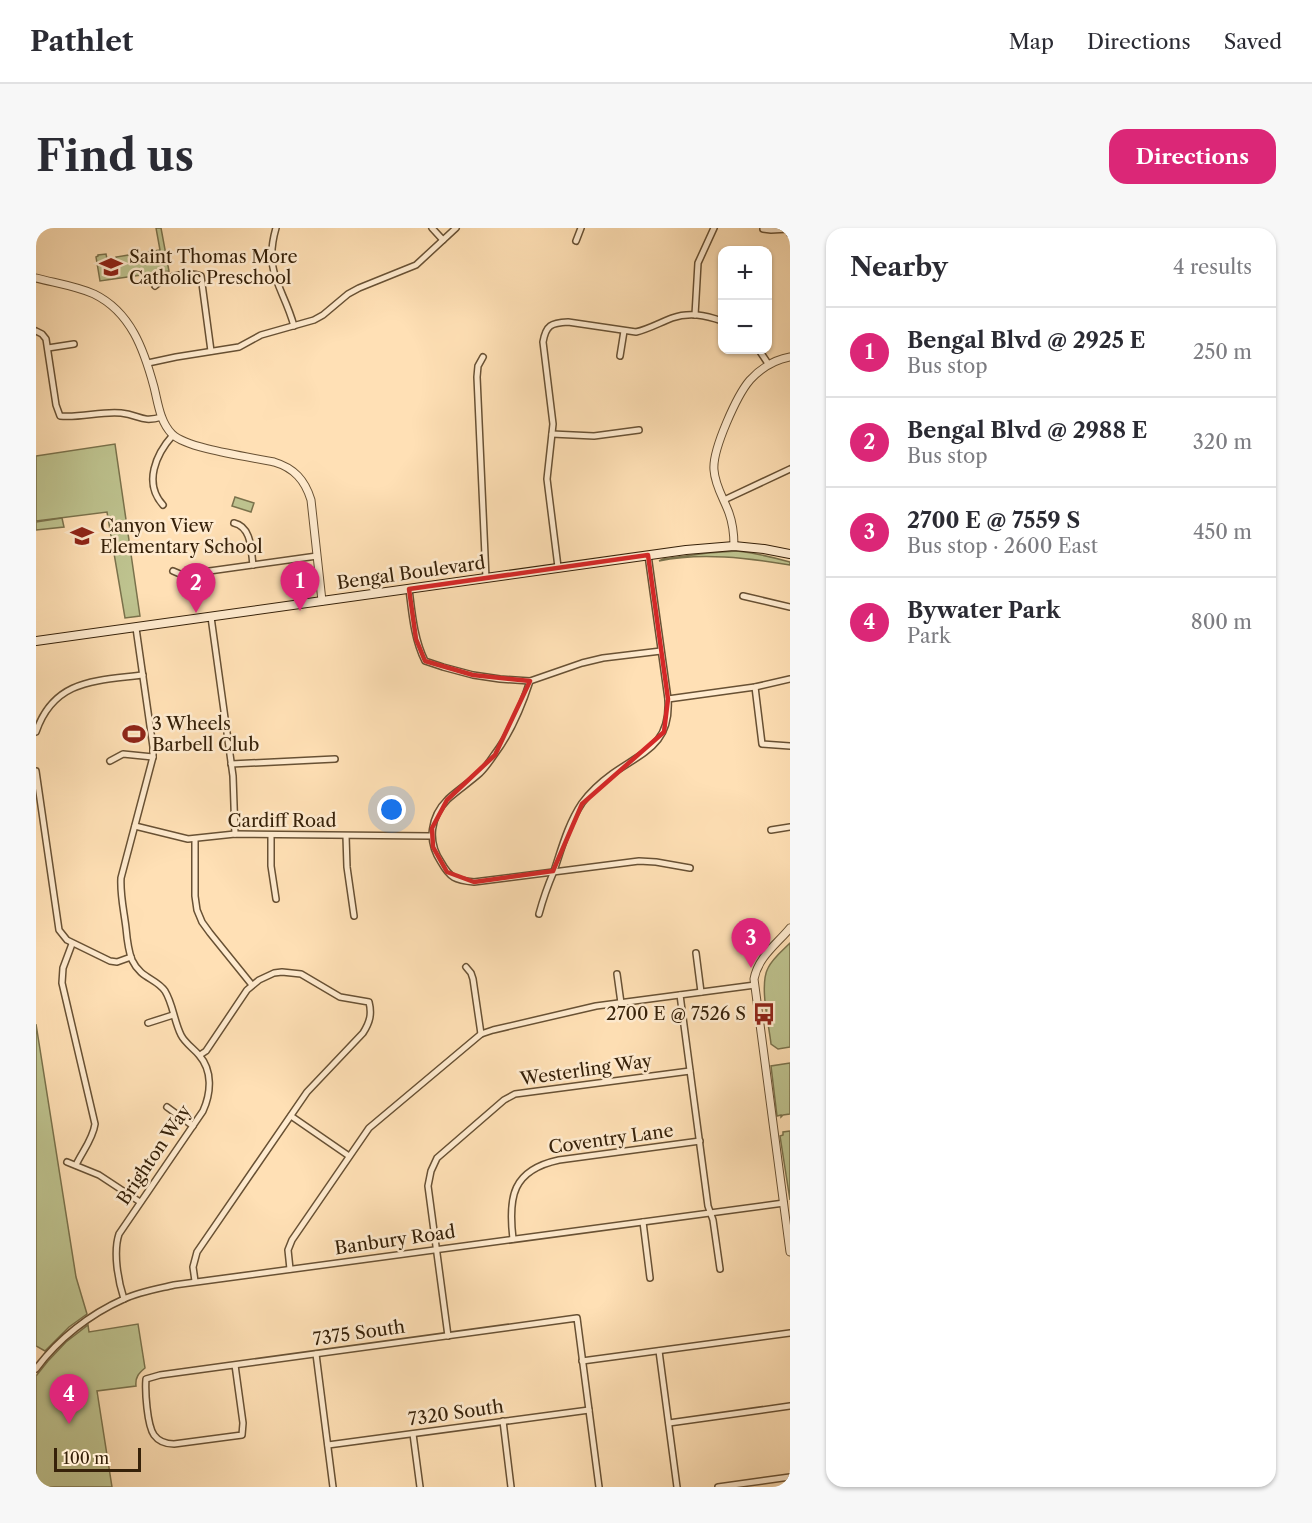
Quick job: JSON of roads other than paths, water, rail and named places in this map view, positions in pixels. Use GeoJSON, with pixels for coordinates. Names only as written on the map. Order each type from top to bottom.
{"type":"FeatureCollection","features":[{"type":"Feature","properties":{"kind":"main road","name":"Bengal Boulevard"},"geometry":{"type":"LineString","coordinates":[[36,641],[686,550],[734,546],[790,554]]}},
{"type":"Feature","properties":{"kind":"street"},"geometry":{"type":"LineString","coordinates":[[276,228],[272,241],[271,259],[274,275],[294,326]]}},
{"type":"Feature","properties":{"kind":"street"},"geometry":{"type":"LineString","coordinates":[[432,228],[442,240]]}},
{"type":"Feature","properties":{"kind":"street"},"geometry":{"type":"LineString","coordinates":[[147,363],[238,347],[261,335],[314,320],[359,288],[416,265],[456,228]]}},
{"type":"Feature","properties":{"kind":"street"},"geometry":{"type":"LineString","coordinates":[[576,241],[581,228]]}},
{"type":"Feature","properties":{"kind":"street"},"geometry":{"type":"LineString","coordinates":[[695,315],[698,263],[714,228]]}},
{"type":"Feature","properties":{"kind":"street"},"geometry":{"type":"LineString","coordinates":[[763,229],[790,231]]}},
{"type":"Feature","properties":{"kind":"street"},"geometry":{"type":"LineString","coordinates":[[155,286],[168,277],[192,273],[201,276],[211,351]]}},
{"type":"Feature","properties":{"kind":"street"},"geometry":{"type":"LineString","coordinates":[[36,278],[94,295],[120,313],[135,334],[147,363],[162,417],[173,435],[194,446],[274,462],[295,472],[304,483],[311,500],[322,601]]}},
{"type":"Feature","properties":{"kind":"street"},"geometry":{"type":"LineString","coordinates":[[558,567],[547,472],[552,414],[543,342],[545,332],[549,327],[558,323],[568,322],[636,332],[682,315],[718,319]]}},
{"type":"Feature","properties":{"kind":"street"},"geometry":{"type":"LineString","coordinates":[[36,331],[46,339],[60,416],[73,418],[119,412],[147,420],[162,417]]}},
{"type":"Feature","properties":{"kind":"street"},"geometry":{"type":"LineString","coordinates":[[620,356],[624,331]]}},
{"type":"Feature","properties":{"kind":"street"},"geometry":{"type":"LineString","coordinates":[[48,348],[74,344]]}},
{"type":"Feature","properties":{"kind":"street"},"geometry":{"type":"LineString","coordinates":[[762,354],[769,365]]}},
{"type":"Feature","properties":{"kind":"street"},"geometry":{"type":"LineString","coordinates":[[483,357],[478,366],[477,377],[486,578]]}},
{"type":"Feature","properties":{"kind":"street"},"geometry":{"type":"LineString","coordinates":[[734,546],[731,519],[716,480],[714,469],[716,449],[748,382],[769,365],[790,357]]}},
{"type":"Feature","properties":{"kind":"street"},"geometry":{"type":"LineString","coordinates":[[552,434],[594,436],[639,429]]}},
{"type":"Feature","properties":{"kind":"street"},"geometry":{"type":"LineString","coordinates":[[163,505],[156,493],[154,469],[158,456],[173,435]]}},
{"type":"Feature","properties":{"kind":"street"},"geometry":{"type":"LineString","coordinates":[[724,500],[790,469]]}},
{"type":"Feature","properties":{"kind":"street"},"geometry":{"type":"LineString","coordinates":[[234,523],[246,529],[253,565]]}},
{"type":"Feature","properties":{"kind":"street"},"geometry":{"type":"LineString","coordinates":[[539,914],[564,838],[582,804],[610,775],[642,756],[664,732],[668,699],[648,555]]}},
{"type":"Feature","properties":{"kind":"street"},"geometry":{"type":"LineString","coordinates":[[173,571],[188,574],[317,556]]}},
{"type":"Feature","properties":{"kind":"street"},"geometry":{"type":"LineString","coordinates":[[409,589],[416,639],[425,661],[442,668],[500,679],[530,681],[603,658],[661,651]]}},
{"type":"Feature","properties":{"kind":"street"},"geometry":{"type":"LineString","coordinates":[[743,596],[790,607]]}},
{"type":"Feature","properties":{"kind":"street"},"geometry":{"type":"LineString","coordinates":[[211,617],[234,789],[235,834]]}},
{"type":"Feature","properties":{"kind":"street"},"geometry":{"type":"LineString","coordinates":[[36,771],[57,924],[62,936],[72,944],[110,961],[117,962],[131,957],[120,886],[153,757],[136,627]]}},
{"type":"Feature","properties":{"kind":"street"},"geometry":{"type":"LineString","coordinates":[[36,732],[40,719],[48,707],[65,692],[76,686],[89,682],[143,675]]}},
{"type":"Feature","properties":{"kind":"street"},"geometry":{"type":"LineString","coordinates":[[668,699],[755,687],[790,679]]}},
{"type":"Feature","properties":{"kind":"street"},"geometry":{"type":"LineString","coordinates":[[530,681],[525,697],[500,748],[482,771],[447,800],[438,811],[431,836],[437,856],[447,872],[454,878],[474,882],[639,861],[690,868]]}},
{"type":"Feature","properties":{"kind":"street"},"geometry":{"type":"LineString","coordinates":[[755,687],[762,744],[790,746]]}},
{"type":"Feature","properties":{"kind":"street"},"geometry":{"type":"LineString","coordinates":[[110,761],[123,754],[153,757]]}},
{"type":"Feature","properties":{"kind":"street"},"geometry":{"type":"LineString","coordinates":[[231,765],[334,759]]}},
{"type":"Feature","properties":{"kind":"street","name":"Cardiff Road"},"geometry":{"type":"LineString","coordinates":[[135,826],[180,838],[195,839],[235,834],[431,836]]}},
{"type":"Feature","properties":{"kind":"street"},"geometry":{"type":"LineString","coordinates":[[771,830],[790,827]]}},
{"type":"Feature","properties":{"kind":"street"},"geometry":{"type":"LineString","coordinates":[[271,835],[271,866],[276,899]]}},
{"type":"Feature","properties":{"kind":"street"},"geometry":{"type":"LineString","coordinates":[[346,836],[347,867],[354,916]]}},
{"type":"Feature","properties":{"kind":"street"},"geometry":{"type":"LineString","coordinates":[[195,839],[195,896],[200,916],[210,933],[252,985]]}},
{"type":"Feature","properties":{"kind":"street"},"geometry":{"type":"LineString","coordinates":[[790,928],[760,962],[755,976],[790,1252]]}},
{"type":"Feature","properties":{"kind":"street"},"geometry":{"type":"LineString","coordinates":[[72,944],[63,968],[62,983],[95,1124],[93,1134],[76,1165]]}},
{"type":"Feature","properties":{"kind":"street"},"geometry":{"type":"LineString","coordinates":[[696,953],[701,992]]}},
{"type":"Feature","properties":{"kind":"street","name":"Brighton Way"},"geometry":{"type":"LineString","coordinates":[[124,1299],[116,1255],[117,1241],[122,1228],[203,1111],[210,1088],[206,1065],[200,1055],[182,1038],[165,991],[143,975],[131,957]]}},
{"type":"Feature","properties":{"kind":"street"},"geometry":{"type":"LineString","coordinates":[[466,967],[473,979],[481,1034]]}},
{"type":"Feature","properties":{"kind":"street"},"geometry":{"type":"LineString","coordinates":[[195,1281],[193,1267],[197,1252],[313,1084],[363,1033],[371,1017],[369,1002],[340,997],[301,974],[274,973],[247,990],[206,1051],[200,1055]]}},
{"type":"Feature","properties":{"kind":"street"},"geometry":{"type":"LineString","coordinates":[[617,974],[621,1003]]}},
{"type":"Feature","properties":{"kind":"street"},"geometry":{"type":"LineString","coordinates":[[290,1269],[288,1255],[290,1245],[365,1133],[481,1034],[577,1010],[755,985]]}},
{"type":"Feature","properties":{"kind":"street"},"geometry":{"type":"LineString","coordinates":[[680,995],[708,1206],[720,1269]]}},
{"type":"Feature","properties":{"kind":"street"},"geometry":{"type":"LineString","coordinates":[[148,1023],[173,1015]]}},
{"type":"Feature","properties":{"kind":"street","name":"Westerling Way"},"geometry":{"type":"LineString","coordinates":[[448,1336],[428,1186],[433,1164],[443,1152],[504,1100],[520,1093],[690,1071]]}},
{"type":"Feature","properties":{"kind":"street"},"geometry":{"type":"LineString","coordinates":[[167,1107],[192,1126]]}},
{"type":"Feature","properties":{"kind":"street"},"geometry":{"type":"LineString","coordinates":[[291,1116],[349,1156]]}},
{"type":"Feature","properties":{"kind":"street","name":"Coventry Lane"},"geometry":{"type":"LineString","coordinates":[[513,1239],[510,1214],[512,1198],[519,1183],[540,1165],[559,1160],[700,1141]]}},
{"type":"Feature","properties":{"kind":"street"},"geometry":{"type":"LineString","coordinates":[[67,1162],[109,1180],[140,1202]]}},
{"type":"Feature","properties":{"kind":"street","name":"Banbury Road"},"geometry":{"type":"LineString","coordinates":[[36,1369],[52,1349],[93,1316],[124,1299],[152,1290],[195,1281],[784,1203]]}},
{"type":"Feature","properties":{"kind":"street"},"geometry":{"type":"LineString","coordinates":[[643,1222],[650,1278]]}},
{"type":"Feature","properties":{"kind":"street","name":"7375 South"},"geometry":{"type":"LineString","coordinates":[[235,1365],[243,1423],[242,1435],[174,1444],[161,1442],[155,1436],[151,1429],[145,1390],[146,1379],[160,1375],[577,1318],[582,1361]]}},
{"type":"Feature","properties":{"kind":"street"},"geometry":{"type":"LineString","coordinates":[[599,1487],[582,1361],[790,1333]]}},
{"type":"Feature","properties":{"kind":"street"},"geometry":{"type":"LineString","coordinates":[[660,1351],[677,1487]]}},
{"type":"Feature","properties":{"kind":"street"},"geometry":{"type":"LineString","coordinates":[[316,1354],[333,1487]]}},
{"type":"Feature","properties":{"kind":"street"},"geometry":{"type":"LineString","coordinates":[[669,1422],[790,1406]]}},
{"type":"Feature","properties":{"kind":"street","name":"7320 South"},"geometry":{"type":"LineString","coordinates":[[328,1445],[589,1410]]}},
{"type":"Feature","properties":{"kind":"street"},"geometry":{"type":"LineString","coordinates":[[503,1421],[512,1487]]}},
{"type":"Feature","properties":{"kind":"street"},"geometry":{"type":"LineString","coordinates":[[413,1434],[420,1487]]}},
{"type":"Feature","properties":{"kind":"street"},"geometry":{"type":"LineString","coordinates":[[718,1487],[747,1485],[790,1477]]}},
{"type":"Feature","properties":{"kind":"place","name":"Saint Thomas More Catholic Preschool"},"geometry":{"type":"Point","coordinates":[111,267]}},
{"type":"Feature","properties":{"kind":"place","name":"Canyon View Elementary School"},"geometry":{"type":"Point","coordinates":[82,536]}},
{"type":"Feature","properties":{"kind":"place","name":"Bengal Blvd @ 2925 E"},"geometry":{"type":"Point","coordinates":[300,611]}},
{"type":"Feature","properties":{"kind":"place","name":"Bengal Blvd @ 2988 E"},"geometry":{"type":"Point","coordinates":[196,613]}},
{"type":"Feature","properties":{"kind":"place","name":"3 Wheels Barbell Club"},"geometry":{"type":"Point","coordinates":[134,734]}},
{"type":"Feature","properties":{"kind":"place","name":"2700 E @ 7559 S"},"geometry":{"type":"Point","coordinates":[751,968]}},
{"type":"Feature","properties":{"kind":"place","name":"2700 E @ 7526 S"},"geometry":{"type":"Point","coordinates":[764,1014]}},
{"type":"Feature","properties":{"kind":"place","name":"Bywater Park"},"geometry":{"type":"Point","coordinates":[69,1424]}}]}
